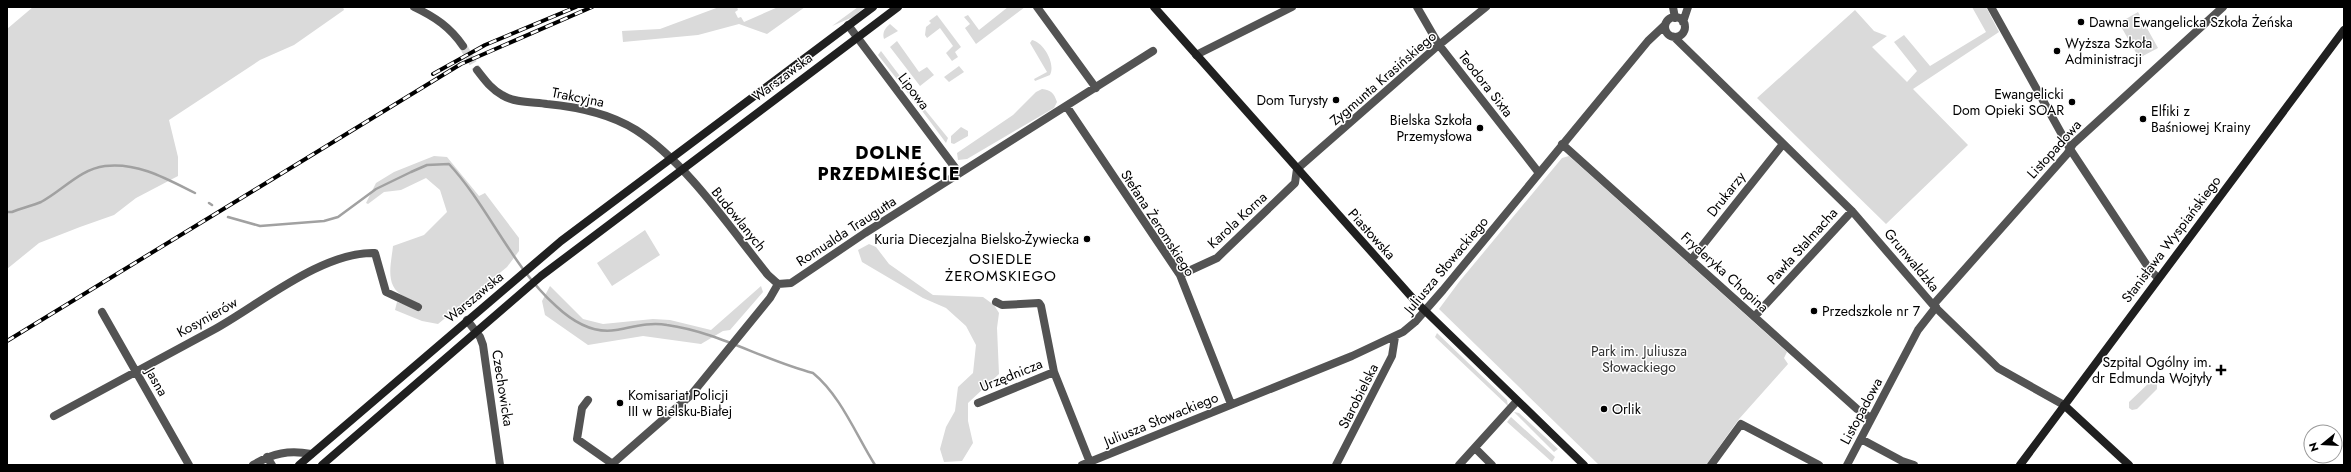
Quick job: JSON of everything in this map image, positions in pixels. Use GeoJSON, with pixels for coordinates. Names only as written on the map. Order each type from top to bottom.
{"type":"FeatureCollection","features":[{"type":"Feature","properties":{"kind":"main road","name":"Warszawska"},"geometry":{"type":"LineString","coordinates":[[299,465],[532,264],[873,7]]}},
{"type":"Feature","properties":{"kind":"main road","name":"Warszawska"},"geometry":{"type":"LineString","coordinates":[[322,465],[541,276],[898,7]]}},
{"type":"Feature","properties":{"kind":"main road","name":"Piastowska"},"geometry":{"type":"LineString","coordinates":[[1154,7],[1425,311],[1584,465]]}},
{"type":"Feature","properties":{"kind":"main road","name":"Stanisława Wyspiańskiego"},"geometry":{"type":"LineString","coordinates":[[2020,465],[2344,30]]}},
{"type":"Feature","properties":{"kind":"main road","name":"Grunwaldzka"},"geometry":{"type":"LineString","coordinates":[[2064,405],[2129,465]]}},
{"type":"Feature","properties":{"kind":"street"},"geometry":{"type":"LineString","coordinates":[[414,7],[439,19],[456,35],[464,46]]}},
{"type":"Feature","properties":{"kind":"street"},"geometry":{"type":"LineString","coordinates":[[1037,7],[1096,88]]}},
{"type":"Feature","properties":{"kind":"street"},"geometry":{"type":"LineString","coordinates":[[1196,55],[1292,7]]}},
{"type":"Feature","properties":{"kind":"street","name":"Teodora Sixta"},"geometry":{"type":"LineString","coordinates":[[1417,7],[1439,45],[1539,173]]}},
{"type":"Feature","properties":{"kind":"street","name":"Zygmunta Krasińskiego"},"geometry":{"type":"LineString","coordinates":[[1297,169],[1439,45],[1486,7]]}},
{"type":"Feature","properties":{"kind":"street"},"geometry":{"type":"LineString","coordinates":[[1652,38],[1682,34],[1685,27],[1678,19],[1673,7]]}},
{"type":"Feature","properties":{"kind":"street"},"geometry":{"type":"LineString","coordinates":[[1671,36],[1665,25],[1669,20],[1678,19],[1687,7]]}},
{"type":"Feature","properties":{"kind":"street"},"geometry":{"type":"LineString","coordinates":[[1991,7],[2070,149],[2150,270],[2158,278]]}},
{"type":"Feature","properties":{"kind":"street","name":"Listopadowa"},"geometry":{"type":"LineString","coordinates":[[1847,465],[1918,330],[1935,306],[2070,149],[2223,7]]}},
{"type":"Feature","properties":{"kind":"street","name":"Lipowa"},"geometry":{"type":"LineString","coordinates":[[848,25],[959,173]]}},
{"type":"Feature","properties":{"kind":"street","name":"Juliusza Słowackiego"},"geometry":{"type":"LineString","coordinates":[[1087,464],[1395,337],[1425,311],[1562,144],[1652,38],[1665,25]]}},
{"type":"Feature","properties":{"kind":"street","name":"Grunwaldzka"},"geometry":{"type":"LineString","coordinates":[[1682,34],[1690,54]]}},
{"type":"Feature","properties":{"kind":"street","name":"Grunwaldzka"},"geometry":{"type":"LineString","coordinates":[[1671,36],[1852,211],[1935,306],[1998,368],[2064,405]]}},
{"type":"Feature","properties":{"kind":"street","name":"Romualda Traugutta"},"geometry":{"type":"LineString","coordinates":[[778,284],[791,283],[959,173],[1068,107],[1154,51]]}},
{"type":"Feature","properties":{"kind":"street","name":"Trakcyjna"},"geometry":{"type":"LineString","coordinates":[[477,70],[489,86],[503,96],[515,100],[578,107],[618,120],[650,140],[672,158]]}},
{"type":"Feature","properties":{"kind":"street","name":"Stefana Żeromskiego"},"geometry":{"type":"LineString","coordinates":[[1068,107],[1180,275],[1231,404]]}},
{"type":"Feature","properties":{"kind":"street","name":"Fryderyka Chopina"},"geometry":{"type":"LineString","coordinates":[[1562,144],[1857,409],[1871,418]]}},
{"type":"Feature","properties":{"kind":"street","name":"Drukarzy"},"geometry":{"type":"LineString","coordinates":[[1691,260],[1783,144]]}},
{"type":"Feature","properties":{"kind":"street"},"geometry":{"type":"LineString","coordinates":[[672,158],[682,169]]}},
{"type":"Feature","properties":{"kind":"street","name":"Budowlanych"},"geometry":{"type":"LineString","coordinates":[[682,169],[768,275],[778,284]]}},
{"type":"Feature","properties":{"kind":"street","name":"Karola Korna"},"geometry":{"type":"LineString","coordinates":[[1180,275],[1217,258],[1295,183],[1297,169]]}},
{"type":"Feature","properties":{"kind":"street","name":"Pawła Stalmacha"},"geometry":{"type":"LineString","coordinates":[[1755,316],[1852,211]]}},
{"type":"Feature","properties":{"kind":"street","name":"Kosynierów"},"geometry":{"type":"LineString","coordinates":[[54,416],[216,328],[322,266],[360,252],[375,252],[386,292],[418,307]]}},
{"type":"Feature","properties":{"kind":"street"},"geometry":{"type":"LineString","coordinates":[[588,400],[582,408],[577,439],[613,464],[691,395],[770,298],[778,284]]}},
{"type":"Feature","properties":{"kind":"street"},"geometry":{"type":"LineString","coordinates":[[996,302],[1002,305],[1039,303],[1041,306],[1054,372],[1087,464]]}},
{"type":"Feature","properties":{"kind":"street","name":"Jasna"},"geometry":{"type":"LineString","coordinates":[[102,312],[189,465]]}},
{"type":"Feature","properties":{"kind":"street","name":"Czechowicka"},"geometry":{"type":"LineString","coordinates":[[467,320],[477,332],[483,345],[500,465]]}},
{"type":"Feature","properties":{"kind":"street","name":"Starobielska"},"geometry":{"type":"LineString","coordinates":[[1336,465],[1392,356],[1395,337]]}},
{"type":"Feature","properties":{"kind":"street","name":"Urzędnicza"},"geometry":{"type":"LineString","coordinates":[[978,403],[1054,372]]}},
{"type":"Feature","properties":{"kind":"street"},"geometry":{"type":"LineString","coordinates":[[1459,465],[1517,401]]}},
{"type":"Feature","properties":{"kind":"street"},"geometry":{"type":"LineString","coordinates":[[1711,465],[1742,424],[1819,465]]}},
{"type":"Feature","properties":{"kind":"street"},"geometry":{"type":"LineString","coordinates":[[1861,439],[1902,461],[1914,465]]}},
{"type":"Feature","properties":{"kind":"street"},"geometry":{"type":"LineString","coordinates":[[1475,448],[1492,465]]}},
{"type":"Feature","properties":{"kind":"street"},"geometry":{"type":"LineString","coordinates":[[253,465],[267,457],[285,452],[312,454]]}},
{"type":"Feature","properties":{"kind":"street"},"geometry":{"type":"LineString","coordinates":[[267,457],[272,465]]}},
{"type":"Feature","properties":{"kind":"green space"},"geometry":{"type":"Polygon","coordinates":[[[33,7],[343,7],[344,10],[294,45],[260,60],[169,120],[178,157],[178,176],[136,198],[114,215],[39,243],[7,269],[7,29],[33,7]]]}},
{"type":"Feature","properties":{"kind":"green space"},"geometry":{"type":"Polygon","coordinates":[[[719,7],[737,7],[738,10],[735,12],[738,18],[741,17],[744,22],[778,7],[805,7],[767,34],[739,24],[698,35],[623,42],[622,31],[660,29],[719,7]]]}},
{"type":"Feature","properties":{"kind":"green space"},"geometry":{"type":"Polygon","coordinates":[[[858,7],[865,7],[853,17],[832,26],[858,7]]]}},
{"type":"Feature","properties":{"kind":"green space"},"geometry":{"type":"Polygon","coordinates":[[[1008,7],[1025,7],[976,44],[965,28],[970,24],[964,17],[968,15],[979,30],[1008,7]]]}},
{"type":"Feature","properties":{"kind":"green space"},"geometry":{"type":"Polygon","coordinates":[[[1972,7],[1986,7],[1999,32],[1913,89],[1968,145],[1886,224],[1757,98],[1855,10],[1874,31],[1887,36],[1872,47],[1907,82],[1917,71],[1894,42],[1904,35],[1930,66],[1986,32],[1972,7]]]}},
{"type":"Feature","properties":{"kind":"green space"},"geometry":{"type":"Polygon","coordinates":[[[2138,12],[2158,48],[2139,58],[2119,23],[2138,12]]]}},
{"type":"Feature","properties":{"kind":"green space"},"geometry":{"type":"Polygon","coordinates":[[[937,15],[961,47],[955,52],[958,57],[952,61],[946,53],[953,46],[940,28],[927,38],[925,35],[926,27],[931,23],[929,21],[937,15]]]}},
{"type":"Feature","properties":{"kind":"green space"},"geometry":{"type":"Polygon","coordinates":[[[890,24],[898,31],[884,39],[884,31],[890,24]]]}},
{"type":"Feature","properties":{"kind":"green space"},"geometry":{"type":"Polygon","coordinates":[[[1032,40],[1044,49],[1050,59],[1051,65],[1050,75],[1035,81],[1034,79],[1047,72],[1030,43],[1032,40]]]}},
{"type":"Feature","properties":{"kind":"green space"},"geometry":{"type":"Polygon","coordinates":[[[897,41],[919,72],[927,67],[934,75],[920,86],[890,47],[897,41]]]}},
{"type":"Feature","properties":{"kind":"green space"},"geometry":{"type":"Polygon","coordinates":[[[881,51],[912,92],[921,98],[918,106],[878,55],[881,51]]]}},
{"type":"Feature","properties":{"kind":"green space"},"geometry":{"type":"Polygon","coordinates":[[[959,66],[964,72],[949,82],[944,77],[959,66]]]}},
{"type":"Feature","properties":{"kind":"green space"},"geometry":{"type":"Polygon","coordinates":[[[1042,89],[1052,92],[1055,96],[1057,102],[1054,108],[967,159],[958,160],[957,153],[1013,115],[1036,92],[1042,89]]]}},
{"type":"Feature","properties":{"kind":"green space"},"geometry":{"type":"Polygon","coordinates":[[[922,106],[948,138],[946,143],[920,108],[922,106]]]}},
{"type":"Feature","properties":{"kind":"green space"},"geometry":{"type":"Polygon","coordinates":[[[961,127],[968,131],[968,136],[954,144],[951,143],[951,136],[961,127]]]}},
{"type":"Feature","properties":{"kind":"green space"},"geometry":{"type":"Polygon","coordinates":[[[434,156],[447,157],[479,196],[485,193],[519,238],[519,251],[507,267],[438,324],[422,321],[395,310],[397,302],[422,310],[417,303],[398,293],[391,281],[390,268],[393,246],[424,235],[447,212],[440,190],[426,178],[401,190],[384,192],[368,204],[366,203],[376,183],[394,172],[434,156]]]}},
{"type":"Feature","properties":{"kind":"green space","name":"Park im. Juliusza Słowackiego"},"geometry":{"type":"Polygon","coordinates":[[[1569,156],[1787,352],[1784,358],[1788,364],[1739,419],[1706,465],[1599,465],[1439,309],[1459,282],[1562,158],[1569,156]]]}},
{"type":"Feature","properties":{"kind":"green space"},"geometry":{"type":"Polygon","coordinates":[[[645,230],[660,255],[612,286],[597,263],[645,230]]]}},
{"type":"Feature","properties":{"kind":"green space"},"geometry":{"type":"Polygon","coordinates":[[[869,244],[876,247],[889,264],[933,295],[983,297],[994,305],[999,313],[997,328],[999,374],[968,403],[968,421],[973,443],[962,461],[944,462],[940,449],[946,427],[955,411],[958,387],[973,373],[976,345],[966,326],[946,308],[923,298],[862,262],[858,250],[869,244]]]}},
{"type":"Feature","properties":{"kind":"green space"},"geometry":{"type":"Polygon","coordinates":[[[550,286],[583,319],[603,324],[653,319],[670,320],[711,330],[761,286],[763,292],[730,330],[723,331],[701,344],[643,336],[588,345],[545,315],[542,301],[550,286]]]}},
{"type":"Feature","properties":{"kind":"green space"},"geometry":{"type":"Polygon","coordinates":[[[1437,333],[1507,400],[1508,406],[1435,337],[1437,333]]]}},
{"type":"Feature","properties":{"kind":"green space"},"geometry":{"type":"Polygon","coordinates":[[[2151,381],[2157,384],[2157,389],[2137,409],[2132,410],[2129,408],[2129,402],[2151,381]]]}},
{"type":"Feature","properties":{"kind":"green space"},"geometry":{"type":"Polygon","coordinates":[[[1514,412],[1519,413],[1558,449],[1554,452],[1514,412]]]}},
{"type":"Feature","properties":{"kind":"green space"},"geometry":{"type":"Polygon","coordinates":[[[1511,417],[1555,457],[1552,462],[1507,422],[1511,417]]]}},
{"type":"Feature","properties":{"kind":"waterway"},"geometry":{"type":"LineString","coordinates":[[228,217],[260,226],[324,221],[338,217],[376,189],[411,172],[427,165],[449,164],[476,198],[526,273],[540,290],[569,317],[591,328],[607,331],[654,324],[686,329],[722,340],[776,361],[813,373],[823,382],[840,404],[875,465]]}},
{"type":"Feature","properties":{"kind":"waterway"},"geometry":{"type":"LineString","coordinates":[[7,212],[12,212],[41,202],[87,171],[105,166],[117,165],[141,169],[163,177],[195,193]]}},
{"type":"Feature","properties":{"kind":"tunnel"},"geometry":{"type":"LineString","coordinates":[[463,46],[477,70]]}},
{"type":"Feature","properties":{"kind":"railway"},"geometry":{"type":"LineString","coordinates":[[433,74],[485,45],[576,7]]}},
{"type":"Feature","properties":{"kind":"railway"},"geometry":{"type":"LineString","coordinates":[[7,341],[461,64],[592,7]]}},
{"type":"Feature","properties":{"kind":"place","name":"Dawna Ewangelicka Szkoła Żeńska"},"geometry":{"type":"Point","coordinates":[2081,22]}},
{"type":"Feature","properties":{"kind":"place","name":"Wyższa Szkoła Administracji"},"geometry":{"type":"Point","coordinates":[2057,51]}},
{"type":"Feature","properties":{"kind":"place","name":"Dom Turysty"},"geometry":{"type":"Point","coordinates":[1336,100]}},
{"type":"Feature","properties":{"kind":"place","name":"Ewangelicki Dom Opieki SOAR"},"geometry":{"type":"Point","coordinates":[2072,102]}},
{"type":"Feature","properties":{"kind":"place","name":"Elfiki z Baśniowej Krainy"},"geometry":{"type":"Point","coordinates":[2143,119]}},
{"type":"Feature","properties":{"kind":"place","name":"Bielska Szkoła Przemysłowa"},"geometry":{"type":"Point","coordinates":[1480,128]}},
{"type":"Feature","properties":{"kind":"place","name":"Kuria Diecezjalna Bielsko-Żywiecka"},"geometry":{"type":"Point","coordinates":[1087,239]}},
{"type":"Feature","properties":{"kind":"place","name":"Przedszkole nr 7"},"geometry":{"type":"Point","coordinates":[1814,311]}},
{"type":"Feature","properties":{"kind":"place","name":"Szpital Ogólny im. dr Edmunda Wojtyły"},"geometry":{"type":"Point","coordinates":[2221,370]}},
{"type":"Feature","properties":{"kind":"place","name":"Komisariat Policji III w Bielsku-Białej"},"geometry":{"type":"Point","coordinates":[620,403]}},
{"type":"Feature","properties":{"kind":"place","name":"Orlik"},"geometry":{"type":"Point","coordinates":[1604,409]}},
{"type":"Feature","properties":{"kind":"district","name":"DOLNE PRZEDMIEŚCIE"},"geometry":{"type":"Point","coordinates":[889,163]}},
{"type":"Feature","properties":{"kind":"district","name":"OSIEDLE ŻEROMSKIEGO"},"geometry":{"type":"Point","coordinates":[1001,268]}}]}
